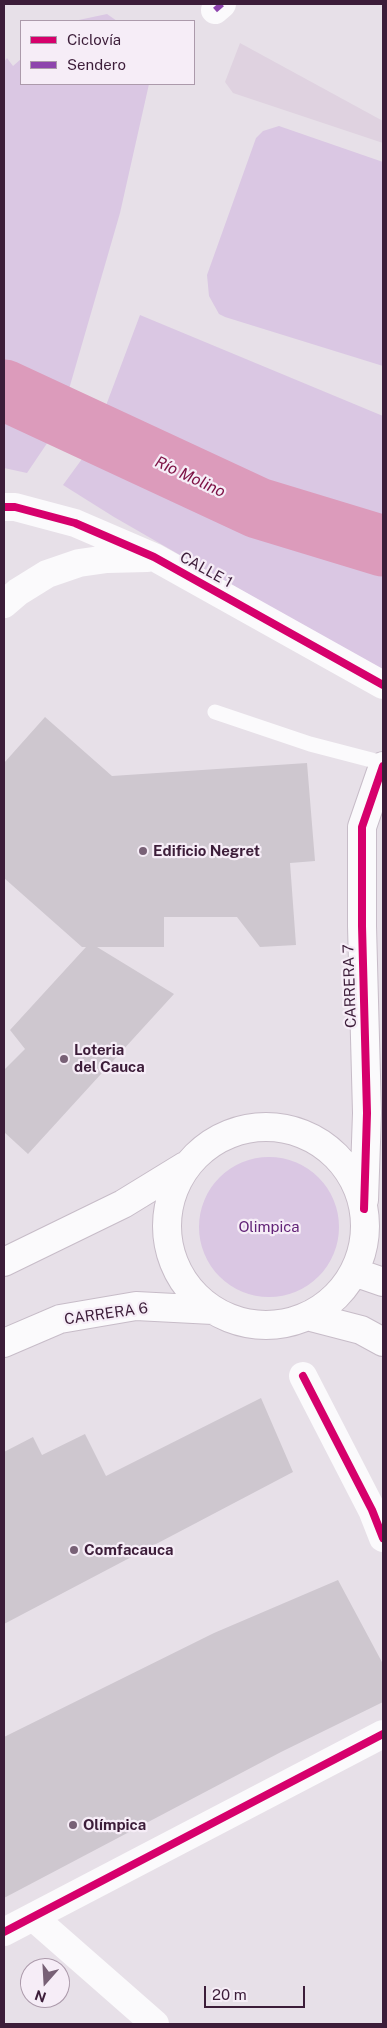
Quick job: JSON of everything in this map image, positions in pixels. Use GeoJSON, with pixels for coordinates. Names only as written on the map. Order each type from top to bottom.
{"type":"FeatureCollection","features":[{"type":"Feature","properties":{"kind":"street","name":"CALLE 1"},"geometry":{"type":"LineString","coordinates":[[4,507],[15,507],[75,523],[154,557],[383,685]]}},
{"type":"Feature","properties":{"kind":"street"},"geometry":{"type":"LineString","coordinates":[[4,604],[18,592],[47,574],[79,563],[107,559],[154,557]]}},
{"type":"Feature","properties":{"kind":"street","name":"CARRERA 7"},"geometry":{"type":"LineString","coordinates":[[307,1316],[334,1298],[354,1272],[371,1220],[362,926],[362,827],[383,765]]}},
{"type":"Feature","properties":{"kind":"street"},"geometry":{"type":"LineString","coordinates":[[4,1262],[124,1204],[186,1166],[210,1143],[240,1130],[273,1127],[305,1135],[333,1152],[353,1178],[371,1220]]}},
{"type":"Feature","properties":{"kind":"street"},"geometry":{"type":"LineString","coordinates":[[186,1166],[171,1194],[166,1227],[172,1259],[188,1288],[213,1310],[243,1323],[276,1324],[307,1316],[361,1330],[383,1342]]}},
{"type":"Feature","properties":{"kind":"street"},"geometry":{"type":"LineString","coordinates":[[354,1272],[383,1282]]}},
{"type":"Feature","properties":{"kind":"street","name":"CARRERA 6"},"geometry":{"type":"LineString","coordinates":[[4,1342],[60,1319],[136,1306],[213,1310]]}},
{"type":"Feature","properties":{"kind":"street"},"geometry":{"type":"LineString","coordinates":[[302,1376],[372,1510],[383,1538]]}},
{"type":"Feature","properties":{"kind":"street"},"geometry":{"type":"LineString","coordinates":[[4,1932],[383,1734]]}},
{"type":"Feature","properties":{"kind":"street"},"geometry":{"type":"LineString","coordinates":[[33,1917],[155,2024]]}},
{"type":"Feature","properties":{"kind":"lane"},"geometry":{"type":"LineString","coordinates":[[215,712],[310,744],[383,765]]}},
{"type":"Feature","properties":{"kind":"shaded area"},"geometry":{"type":"Polygon","coordinates":[[[240,43],[383,121],[383,143],[233,93],[225,82],[240,43]]]}},
{"type":"Feature","properties":{"kind":"green space"},"geometry":{"type":"Polygon","coordinates":[[[107,14],[116,20],[79,20],[107,14]]]}},
{"type":"Feature","properties":{"kind":"green space"},"geometry":{"type":"Polygon","coordinates":[[[7,58],[13,66],[20,60],[20,85],[149,85],[120,213],[58,427],[27,473],[4,468],[4,62],[7,58]]]}},
{"type":"Feature","properties":{"kind":"green space"},"geometry":{"type":"Polygon","coordinates":[[[279,126],[383,162],[383,366],[225,317],[219,314],[209,296],[207,275],[256,138],[263,131],[279,126]]]}},
{"type":"Feature","properties":{"kind":"green space"},"geometry":{"type":"Polygon","coordinates":[[[140,315],[383,416],[383,672],[114,517],[63,485],[90,448],[140,315]]]}},
{"type":"Feature","properties":{"kind":"green space","name":"Olimpica"},"geometry":{"type":"Polygon","coordinates":[[[269,1157],[283,1158],[296,1162],[319,1177],[334,1200],[338,1213],[338,1241],[334,1254],[319,1277],[296,1292],[283,1296],[269,1297],[255,1296],[242,1292],[219,1277],[204,1254],[200,1241],[199,1227],[200,1213],[204,1200],[219,1177],[242,1162],[255,1158],[269,1157]]]}},
{"type":"Feature","properties":{"kind":"building"},"geometry":{"type":"Polygon","coordinates":[[[45,717],[112,776],[307,763],[315,861],[290,863],[296,945],[260,947],[237,917],[164,917],[164,947],[97,947],[174,994],[28,1154],[4,1132],[4,1070],[25,1049],[10,1030],[86,947],[82,947],[4,878],[4,763],[45,717]]]}},
{"type":"Feature","properties":{"kind":"building","name":"Comfacauca"},"geometry":{"type":"Polygon","coordinates":[[[261,1398],[293,1472],[4,1624],[4,1452],[33,1437],[42,1455],[85,1434],[106,1476],[261,1398]]]}},
{"type":"Feature","properties":{"kind":"building","name":"Olímpica"},"geometry":{"type":"Polygon","coordinates":[[[338,1580],[383,1664],[383,1702],[281,1752],[4,1898],[4,1737],[214,1633],[338,1580]]]}},
{"type":"Feature","properties":{"kind":"waterway","name":"Río Molino"},"geometry":{"type":"LineString","coordinates":[[4,390],[258,508],[383,546]]}},
{"type":"Feature","properties":{"kind":"marked path"},"geometry":{"type":"LineString","coordinates":[[215,10],[222,4]]}},
{"type":"Feature","properties":{"kind":"cycle path"},"geometry":{"type":"LineString","coordinates":[[4,507],[15,507],[75,523],[154,557],[383,685]]}},
{"type":"Feature","properties":{"kind":"cycle path"},"geometry":{"type":"LineString","coordinates":[[364,1209],[367,1113],[362,926],[362,827],[383,766]]}},
{"type":"Feature","properties":{"kind":"cycle path"},"geometry":{"type":"LineString","coordinates":[[303,1376],[372,1510],[383,1538]]}},
{"type":"Feature","properties":{"kind":"cycle path"},"geometry":{"type":"LineString","coordinates":[[4,1932],[383,1734]]}},
{"type":"Feature","properties":{"kind":"place","name":"Edificio Negret"},"geometry":{"type":"Point","coordinates":[143,851]}},
{"type":"Feature","properties":{"kind":"place","name":"Loteria del Cauca"},"geometry":{"type":"Point","coordinates":[64,1059]}},
{"type":"Feature","properties":{"kind":"place","name":"Comfacauca"},"geometry":{"type":"Point","coordinates":[74,1550]}},
{"type":"Feature","properties":{"kind":"place","name":"Olímpica"},"geometry":{"type":"Point","coordinates":[73,1825]}}]}
